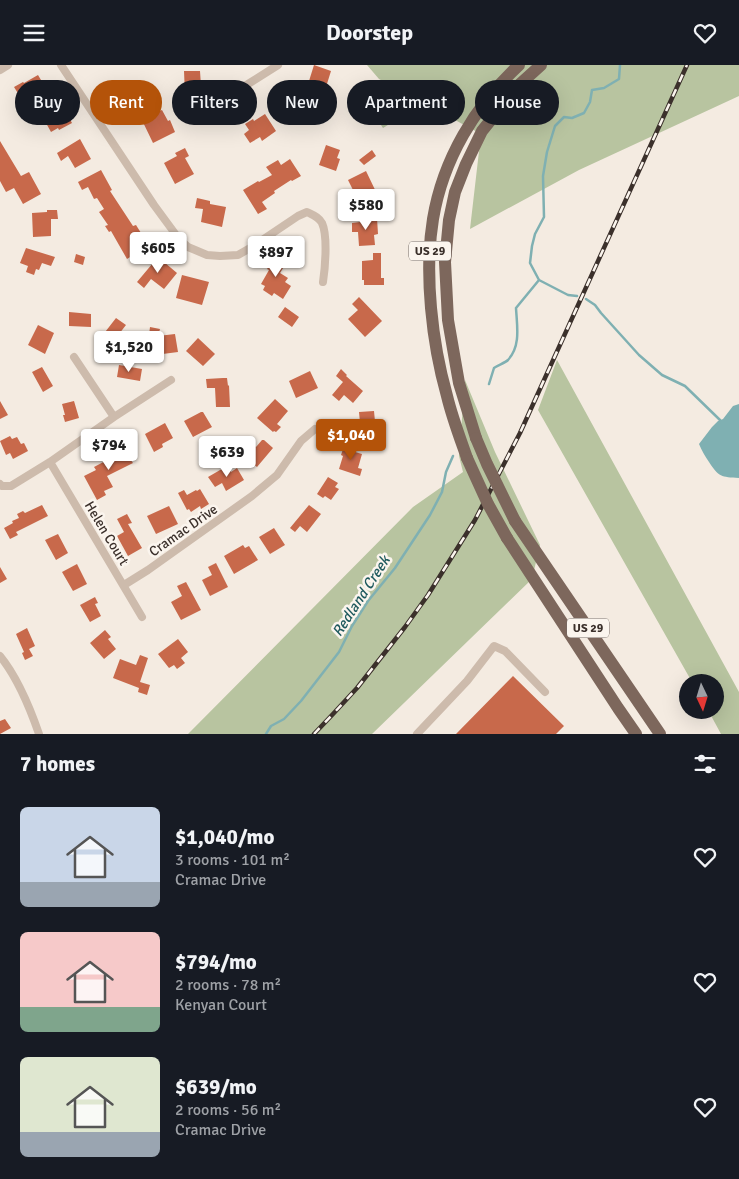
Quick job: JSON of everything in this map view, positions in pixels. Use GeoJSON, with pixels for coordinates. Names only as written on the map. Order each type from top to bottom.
{"type":"FeatureCollection","features":[{"type":"Feature","properties":{"kind":"main road","name":"US 29"},"geometry":{"type":"LineString","coordinates":[[519,65],[486,100],[468,125],[454,152],[444,178],[433,219],[430,247],[429,277],[438,358],[446,396],[467,458],[488,505],[636,734]]}},
{"type":"Feature","properties":{"kind":"main road","name":"US 29"},"geometry":{"type":"LineString","coordinates":[[541,65],[520,85],[482,131],[455,192],[449,220],[445,262],[448,320],[459,383],[476,438],[516,521],[660,734]]}},
{"type":"Feature","properties":{"kind":"street"},"geometry":{"type":"LineString","coordinates":[[0,70],[8,65]]}},
{"type":"Feature","properties":{"kind":"street"},"geometry":{"type":"LineString","coordinates":[[61,65],[154,205],[179,239],[188,247],[207,255],[238,255],[307,212],[316,215],[322,223],[326,237],[323,283]]}},
{"type":"Feature","properties":{"kind":"street"},"geometry":{"type":"LineString","coordinates":[[254,80],[278,65]]}},
{"type":"Feature","properties":{"kind":"street"},"geometry":{"type":"LineString","coordinates":[[74,357],[114,417]]}},
{"type":"Feature","properties":{"kind":"street"},"geometry":{"type":"LineString","coordinates":[[0,484],[2,486],[11,486],[50,462],[171,380]]}},
{"type":"Feature","properties":{"kind":"street","name":"Cramac Drive"},"geometry":{"type":"LineString","coordinates":[[124,585],[252,496],[277,475],[301,441],[315,429]]}},
{"type":"Feature","properties":{"kind":"street","name":"Helen Court"},"geometry":{"type":"LineString","coordinates":[[50,462],[142,617]]}},
{"type":"Feature","properties":{"kind":"street"},"geometry":{"type":"LineString","coordinates":[[417,734],[467,681],[494,646],[505,651],[545,692]]}},
{"type":"Feature","properties":{"kind":"street"},"geometry":{"type":"LineString","coordinates":[[0,656],[29,705],[39,734]]}},
{"type":"Feature","properties":{"kind":"green space"},"geometry":{"type":"Polygon","coordinates":[[[367,65],[739,65],[739,96],[579,170],[470,229],[481,134],[464,125],[465,80],[379,79],[367,65]]]}},
{"type":"Feature","properties":{"kind":"green space"},"geometry":{"type":"Polygon","coordinates":[[[557,360],[739,692],[739,734],[721,734],[713,719],[724,719],[724,674],[687,674],[538,410],[557,360]]]}},
{"type":"Feature","properties":{"kind":"green space"},"geometry":{"type":"Polygon","coordinates":[[[465,380],[495,452],[540,545],[532,579],[372,734],[188,734],[413,507],[463,472],[459,456],[465,380]]]}},
{"type":"Feature","properties":{"kind":"water"},"geometry":{"type":"Polygon","coordinates":[[[739,404],[739,478],[724,476],[718,473],[712,467],[699,444],[712,427],[723,419],[733,406],[739,404]]]}},
{"type":"Feature","properties":{"kind":"building"},"geometry":{"type":"Polygon","coordinates":[[[314,65],[331,71],[328,80],[309,80],[314,65]]]}},
{"type":"Feature","properties":{"kind":"building"},"geometry":{"type":"Polygon","coordinates":[[[184,71],[200,71],[201,80],[184,80],[184,71]]]}},
{"type":"Feature","properties":{"kind":"building"},"geometry":{"type":"Polygon","coordinates":[[[38,75],[41,80],[29,80],[38,75]]]}},
{"type":"Feature","properties":{"kind":"building"},"geometry":{"type":"Polygon","coordinates":[[[162,110],[168,121],[170,120],[175,132],[153,143],[144,125],[162,125],[162,110]]]}},
{"type":"Feature","properties":{"kind":"building"},"geometry":{"type":"Polygon","coordinates":[[[265,114],[267,125],[272,125],[276,131],[262,141],[260,137],[250,143],[244,134],[249,130],[246,125],[257,125],[257,119],[265,114]]]}},
{"type":"Feature","properties":{"kind":"building"},"geometry":{"type":"Polygon","coordinates":[[[47,125],[68,125],[59,130],[58,128],[51,132],[47,125]]]}},
{"type":"Feature","properties":{"kind":"building"},"geometry":{"type":"Polygon","coordinates":[[[80,139],[91,159],[75,168],[68,156],[61,161],[57,153],[80,139]]]}},
{"type":"Feature","properties":{"kind":"building"},"geometry":{"type":"Polygon","coordinates":[[[0,141],[21,176],[29,172],[41,194],[23,204],[14,188],[6,192],[0,181],[0,141]]]}},
{"type":"Feature","properties":{"kind":"building"},"geometry":{"type":"Polygon","coordinates":[[[326,145],[340,150],[337,158],[340,159],[336,171],[319,165],[326,145]]]}},
{"type":"Feature","properties":{"kind":"building"},"geometry":{"type":"Polygon","coordinates":[[[185,148],[189,156],[185,158],[194,174],[175,184],[164,163],[177,156],[175,153],[185,148]]]}},
{"type":"Feature","properties":{"kind":"building"},"geometry":{"type":"Polygon","coordinates":[[[372,150],[376,156],[364,165],[359,160],[372,150]]]}},
{"type":"Feature","properties":{"kind":"building"},"geometry":{"type":"Polygon","coordinates":[[[290,159],[301,176],[274,191],[275,193],[262,202],[267,209],[258,214],[243,190],[272,175],[266,167],[278,160],[281,165],[290,159]]]}},
{"type":"Feature","properties":{"kind":"building"},"geometry":{"type":"Polygon","coordinates":[[[101,170],[112,190],[110,191],[133,226],[136,225],[141,233],[135,236],[143,249],[127,259],[111,231],[109,232],[105,226],[108,225],[99,212],[104,209],[97,198],[94,199],[88,187],[82,190],[78,182],[101,170]]]}},
{"type":"Feature","properties":{"kind":"building"},"geometry":{"type":"Polygon","coordinates":[[[366,171],[378,196],[360,204],[348,180],[366,171]]]}},
{"type":"Feature","properties":{"kind":"building"},"geometry":{"type":"Polygon","coordinates":[[[197,198],[210,201],[210,204],[226,207],[222,227],[201,222],[203,209],[195,208],[197,198]]]}},
{"type":"Feature","properties":{"kind":"building"},"geometry":{"type":"Polygon","coordinates":[[[47,210],[57,210],[58,219],[51,219],[51,236],[33,237],[32,213],[47,212],[47,210]]]}},
{"type":"Feature","properties":{"kind":"building"},"geometry":{"type":"Polygon","coordinates":[[[377,218],[378,234],[374,235],[375,245],[359,246],[358,232],[352,232],[352,223],[360,222],[360,219],[377,218]]]}},
{"type":"Feature","properties":{"kind":"building"},"geometry":{"type":"Polygon","coordinates":[[[26,248],[55,257],[51,266],[42,263],[39,270],[36,269],[34,275],[26,272],[28,266],[20,263],[26,248]]]}},
{"type":"Feature","properties":{"kind":"building"},"geometry":{"type":"Polygon","coordinates":[[[373,253],[381,253],[381,278],[384,278],[384,285],[364,285],[364,280],[362,280],[362,261],[373,260],[373,253]]]}},
{"type":"Feature","properties":{"kind":"building"},"geometry":{"type":"Polygon","coordinates":[[[76,254],[85,257],[83,265],[74,262],[76,254]]]}},
{"type":"Feature","properties":{"kind":"building"},"geometry":{"type":"Polygon","coordinates":[[[277,254],[288,260],[280,273],[288,278],[285,282],[291,286],[283,299],[274,293],[272,296],[263,290],[265,286],[261,284],[269,270],[267,269],[277,254]]]}},
{"type":"Feature","properties":{"kind":"building"},"geometry":{"type":"Polygon","coordinates":[[[158,257],[177,273],[164,289],[151,279],[144,288],[137,282],[158,257]]]}},
{"type":"Feature","properties":{"kind":"building"},"geometry":{"type":"Polygon","coordinates":[[[182,275],[209,282],[202,305],[176,298],[182,275]]]}},
{"type":"Feature","properties":{"kind":"building"},"geometry":{"type":"Polygon","coordinates":[[[359,297],[382,321],[365,337],[348,319],[358,310],[352,304],[359,297]]]}},
{"type":"Feature","properties":{"kind":"building"},"geometry":{"type":"Polygon","coordinates":[[[285,307],[299,317],[292,327],[278,317],[285,307]]]}},
{"type":"Feature","properties":{"kind":"building"},"geometry":{"type":"Polygon","coordinates":[[[69,312],[91,314],[91,327],[69,326],[69,312]]]}},
{"type":"Feature","properties":{"kind":"building"},"geometry":{"type":"Polygon","coordinates":[[[116,318],[126,325],[119,334],[125,339],[114,353],[109,349],[112,345],[102,336],[116,318]]]}},
{"type":"Feature","properties":{"kind":"building"},"geometry":{"type":"Polygon","coordinates":[[[38,325],[54,333],[45,354],[28,345],[38,325]]]}},
{"type":"Feature","properties":{"kind":"building"},"geometry":{"type":"Polygon","coordinates":[[[150,327],[160,329],[158,336],[175,334],[178,352],[155,355],[152,336],[149,335],[150,327]]]}},
{"type":"Feature","properties":{"kind":"building"},"geometry":{"type":"Polygon","coordinates":[[[198,338],[215,354],[203,366],[186,351],[198,338]]]}},
{"type":"Feature","properties":{"kind":"building"},"geometry":{"type":"Polygon","coordinates":[[[119,365],[142,369],[140,381],[117,377],[119,365]]]}},
{"type":"Feature","properties":{"kind":"building"},"geometry":{"type":"Polygon","coordinates":[[[42,367],[53,386],[43,392],[32,372],[42,367]]]}},
{"type":"Feature","properties":{"kind":"building"},"geometry":{"type":"Polygon","coordinates":[[[341,369],[363,391],[353,403],[344,395],[339,401],[332,395],[343,382],[336,376],[341,369]]]}},
{"type":"Feature","properties":{"kind":"building"},"geometry":{"type":"Polygon","coordinates":[[[310,371],[318,388],[296,398],[289,381],[310,371]]]}},
{"type":"Feature","properties":{"kind":"building"},"geometry":{"type":"Polygon","coordinates":[[[227,378],[230,407],[216,407],[215,388],[207,388],[206,379],[227,378]]]}},
{"type":"Feature","properties":{"kind":"building"},"geometry":{"type":"Polygon","coordinates":[[[275,399],[288,411],[277,424],[281,427],[276,432],[273,432],[257,418],[275,399]]]}},
{"type":"Feature","properties":{"kind":"building"},"geometry":{"type":"Polygon","coordinates":[[[0,401],[8,415],[0,419],[0,401]]]}},
{"type":"Feature","properties":{"kind":"building"},"geometry":{"type":"Polygon","coordinates":[[[74,401],[79,418],[65,422],[62,404],[74,401]]]}},
{"type":"Feature","properties":{"kind":"building"},"geometry":{"type":"Polygon","coordinates":[[[374,411],[376,432],[361,433],[359,412],[374,411]]]}},
{"type":"Feature","properties":{"kind":"building"},"geometry":{"type":"Polygon","coordinates":[[[203,412],[212,427],[193,437],[184,421],[203,412]]]}},
{"type":"Feature","properties":{"kind":"building"},"geometry":{"type":"Polygon","coordinates":[[[165,423],[173,438],[162,444],[163,447],[154,452],[145,434],[165,423]]]}},
{"type":"Feature","properties":{"kind":"building"},"geometry":{"type":"Polygon","coordinates":[[[10,436],[12,439],[17,437],[21,444],[24,443],[28,451],[13,459],[10,453],[6,455],[0,441],[10,436]]]}},
{"type":"Feature","properties":{"kind":"building"},"geometry":{"type":"Polygon","coordinates":[[[262,440],[273,448],[257,467],[242,455],[252,444],[256,447],[262,440]]]}},
{"type":"Feature","properties":{"kind":"building"},"geometry":{"type":"Polygon","coordinates":[[[131,445],[137,456],[130,459],[133,463],[107,476],[113,487],[104,491],[106,495],[97,500],[84,476],[96,470],[94,467],[111,458],[109,455],[131,445]]]}},
{"type":"Feature","properties":{"kind":"building"},"geometry":{"type":"Polygon","coordinates":[[[344,446],[362,454],[358,468],[362,469],[360,476],[339,469],[344,446]]]}},
{"type":"Feature","properties":{"kind":"building"},"geometry":{"type":"Polygon","coordinates":[[[227,466],[231,472],[237,468],[244,480],[226,491],[222,483],[215,487],[208,477],[227,466]]]}},
{"type":"Feature","properties":{"kind":"building"},"geometry":{"type":"Polygon","coordinates":[[[328,477],[338,483],[335,487],[339,489],[331,500],[317,494],[328,477]]]}},
{"type":"Feature","properties":{"kind":"building"},"geometry":{"type":"Polygon","coordinates":[[[200,489],[209,504],[201,509],[200,506],[191,512],[189,509],[187,510],[178,493],[184,490],[187,495],[200,489]]]}},
{"type":"Feature","properties":{"kind":"building"},"geometry":{"type":"Polygon","coordinates":[[[42,505],[48,516],[16,532],[18,535],[10,539],[4,528],[19,518],[17,514],[23,511],[25,513],[42,505]]]}},
{"type":"Feature","properties":{"kind":"building"},"geometry":{"type":"Polygon","coordinates":[[[309,505],[321,514],[307,532],[300,526],[295,532],[290,528],[309,505]]]}},
{"type":"Feature","properties":{"kind":"building"},"geometry":{"type":"Polygon","coordinates":[[[169,506],[178,524],[156,534],[147,516],[169,506]]]}},
{"type":"Feature","properties":{"kind":"building"},"geometry":{"type":"Polygon","coordinates":[[[127,514],[132,523],[128,524],[142,548],[128,556],[117,536],[124,532],[117,519],[127,514]]]}},
{"type":"Feature","properties":{"kind":"building"},"geometry":{"type":"Polygon","coordinates":[[[274,528],[285,545],[270,554],[259,537],[274,528]]]}},
{"type":"Feature","properties":{"kind":"building"},"geometry":{"type":"Polygon","coordinates":[[[58,534],[68,553],[56,560],[45,540],[58,534]]]}},
{"type":"Feature","properties":{"kind":"building"},"geometry":{"type":"Polygon","coordinates":[[[243,545],[245,548],[249,546],[258,560],[234,574],[224,556],[243,545]]]}},
{"type":"Feature","properties":{"kind":"building"},"geometry":{"type":"Polygon","coordinates":[[[216,563],[228,587],[210,596],[202,580],[212,575],[208,567],[216,563]]]}},
{"type":"Feature","properties":{"kind":"building"},"geometry":{"type":"Polygon","coordinates":[[[77,564],[87,584],[73,591],[62,572],[77,564]]]}},
{"type":"Feature","properties":{"kind":"building"},"geometry":{"type":"Polygon","coordinates":[[[0,567],[7,579],[0,583],[0,567]]]}},
{"type":"Feature","properties":{"kind":"building"},"geometry":{"type":"Polygon","coordinates":[[[186,582],[201,610],[181,620],[171,602],[182,596],[177,586],[186,582]]]}},
{"type":"Feature","properties":{"kind":"building"},"geometry":{"type":"Polygon","coordinates":[[[95,597],[98,603],[95,604],[101,616],[90,622],[80,605],[95,597]]]}},
{"type":"Feature","properties":{"kind":"building"},"geometry":{"type":"Polygon","coordinates":[[[27,628],[35,646],[29,649],[33,656],[25,660],[22,653],[24,652],[16,634],[27,628]]]}},
{"type":"Feature","properties":{"kind":"building"},"geometry":{"type":"Polygon","coordinates":[[[105,630],[111,637],[108,639],[116,649],[104,659],[90,643],[105,630]]]}},
{"type":"Feature","properties":{"kind":"building"},"geometry":{"type":"Polygon","coordinates":[[[178,639],[188,652],[181,658],[185,663],[177,669],[174,665],[169,668],[158,654],[178,639]]]}},
{"type":"Feature","properties":{"kind":"building"},"geometry":{"type":"Polygon","coordinates":[[[140,655],[148,658],[140,682],[150,685],[147,695],[138,692],[139,688],[113,678],[120,659],[136,665],[140,655]]]}},
{"type":"Feature","properties":{"kind":"building"},"geometry":{"type":"Polygon","coordinates":[[[513,676],[564,726],[556,734],[456,734],[513,676]]]}},
{"type":"Feature","properties":{"kind":"building"},"geometry":{"type":"Polygon","coordinates":[[[5,719],[11,728],[0,734],[0,721],[5,719]]]}},
{"type":"Feature","properties":{"kind":"waterway","name":"Redland Creek"},"geometry":{"type":"LineString","coordinates":[[539,280],[530,263],[535,234],[544,217],[543,176],[547,152],[555,126],[564,117],[572,118],[584,113],[590,102],[592,90],[604,88],[619,79],[620,65]]}},
{"type":"Feature","properties":{"kind":"waterway"},"geometry":{"type":"LineString","coordinates":[[539,280],[568,295],[577,296]]}},
{"type":"Feature","properties":{"kind":"waterway","name":"Redland Creek"},"geometry":{"type":"LineString","coordinates":[[489,384],[494,368],[508,360],[515,349],[517,342],[516,308],[539,280]]}},
{"type":"Feature","properties":{"kind":"waterway"},"geometry":{"type":"LineString","coordinates":[[586,299],[595,305],[639,355],[662,375],[685,386],[720,420]]}},
{"type":"Feature","properties":{"kind":"waterway","name":"Redland Creek"},"geometry":{"type":"LineString","coordinates":[[266,734],[271,726],[284,719],[301,701],[339,652],[352,626],[368,601],[395,568],[430,515],[442,492],[446,472],[453,456]]}},
{"type":"Feature","properties":{"kind":"railway"},"geometry":{"type":"LineString","coordinates":[[314,734],[357,688],[405,627],[428,595],[475,520],[520,433],[687,65]]}}]}
